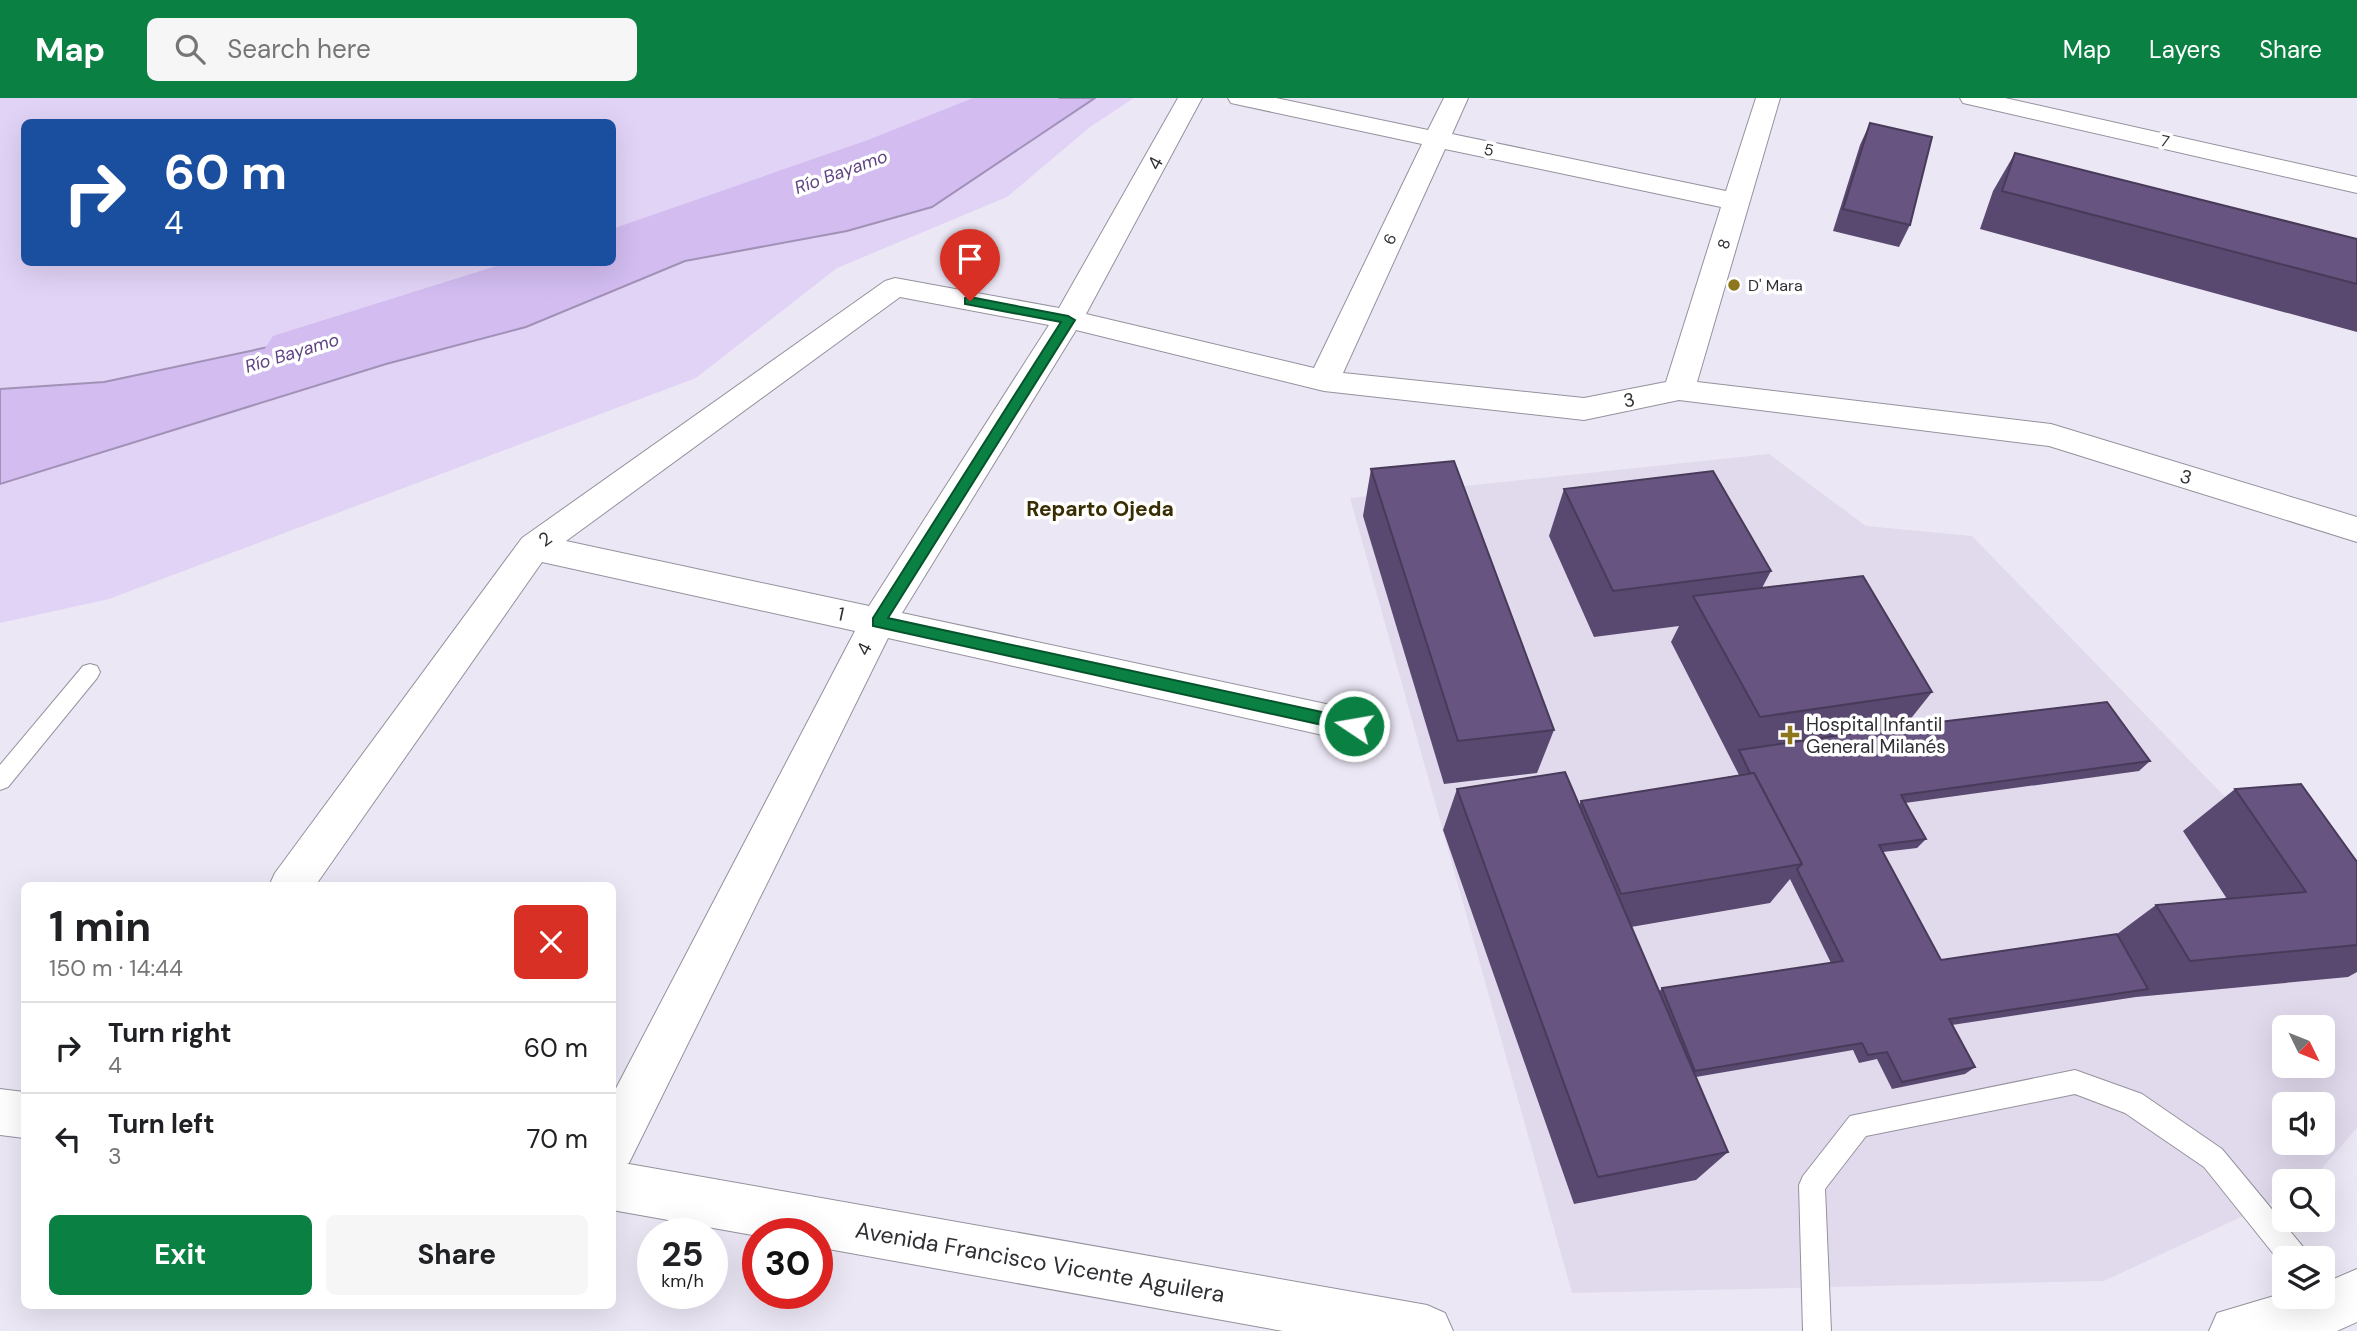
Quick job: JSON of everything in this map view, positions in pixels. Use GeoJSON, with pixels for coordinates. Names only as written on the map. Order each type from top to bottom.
{"type":"FeatureCollection","features":[{"type":"Feature","properties":{"kind":"street","name":"4"},"geometry":{"type":"LineString","coordinates":[[616,1138],[878,622],[1068,320],[1190,98]]}},
{"type":"Feature","properties":{"kind":"street","name":"5"},"geometry":{"type":"LineString","coordinates":[[1240,98],[1738,202]]}},
{"type":"Feature","properties":{"kind":"street","name":"6"},"geometry":{"type":"LineString","coordinates":[[1324,381],[1457,98]]}},
{"type":"Feature","properties":{"kind":"street","name":"8"},"geometry":{"type":"LineString","coordinates":[[1679,390],[1768,98]]}},
{"type":"Feature","properties":{"kind":"street","name":"7"},"geometry":{"type":"LineString","coordinates":[[1972,98],[2357,185]]}},
{"type":"Feature","properties":{"kind":"street","name":"3"},"geometry":{"type":"LineString","coordinates":[[895,287],[1068,320],[1324,381],[1584,409],[1679,390],[2051,435],[2357,530]]}},
{"type":"Feature","properties":{"kind":"street","name":"2"},"geometry":{"type":"LineString","coordinates":[[293,882],[534,547],[895,287]]}},
{"type":"Feature","properties":{"kind":"street","name":"1"},"geometry":{"type":"LineString","coordinates":[[534,547],[1354,726]]}},
{"type":"Feature","properties":{"kind":"street"},"geometry":{"type":"LineString","coordinates":[[0,1112],[21,1115]]}},
{"type":"Feature","properties":{"kind":"street","name":"Avenida Francisco Vicente Aguilera"},"geometry":{"type":"LineString","coordinates":[[616,1186],[1427,1331]]}},
{"type":"Feature","properties":{"kind":"street"},"geometry":{"type":"LineString","coordinates":[[2235,1331],[2337,1298]]}},
{"type":"Feature","properties":{"kind":"lane"},"geometry":{"type":"LineString","coordinates":[[0,781],[90,672]]}},
{"type":"Feature","properties":{"kind":"lane"},"geometry":{"type":"LineString","coordinates":[[1817,1331],[1812,1185],[1860,1125],[2075,1082],[2133,1103],[2213,1158],[2284,1246]]}},
{"type":"Feature","properties":{"kind":"shaded area"},"geometry":{"type":"Polygon","coordinates":[[[0,98],[1040,98],[1034,105],[866,182],[560,285],[104,382],[0,389],[0,98]]]}},
{"type":"Feature","properties":{"kind":"shaded area"},"geometry":{"type":"Polygon","coordinates":[[[1095,98],[1134,98],[1090,127],[1007,197],[837,268],[696,378],[109,599],[0,623],[0,484],[386,364],[526,327],[685,261],[847,231],[932,207],[1095,98]]]}},
{"type":"Feature","properties":{"kind":"shaded area","name":"Hospital Infantil General Milanés"},"geometry":{"type":"Polygon","coordinates":[[[1769,454],[1866,526],[1972,536],[2357,933],[2357,1128],[2335,1153],[2335,1092],[2272,1092],[2272,1155],[2334,1155],[2321,1169],[2272,1169],[2272,1203],[2104,1281],[1572,1293],[1350,498],[1769,454]]]}},
{"type":"Feature","properties":{"kind":"water"},"geometry":{"type":"Polygon","coordinates":[[[1040,98],[1095,98],[932,207],[847,231],[685,261],[526,327],[386,364],[0,484],[0,389],[104,382],[560,285],[866,182],[1034,105],[1040,98]]]}},
{"type":"Feature","properties":{"kind":"building"},"geometry":{"type":"Polygon","coordinates":[[[1870,123],[1932,137],[1910,225],[1843,209],[1870,123]]]}},
{"type":"Feature","properties":{"kind":"building"},"geometry":{"type":"Polygon","coordinates":[[[2015,153],[2357,239],[2357,284],[2002,191],[2015,153]]]}},
{"type":"Feature","properties":{"kind":"building"},"geometry":{"type":"Polygon","coordinates":[[[1454,461],[1554,730],[1458,741],[1371,469],[1454,461]]]}},
{"type":"Feature","properties":{"kind":"building"},"geometry":{"type":"Polygon","coordinates":[[[1713,471],[1771,571],[1613,591],[1564,489],[1713,471]]]}},
{"type":"Feature","properties":{"kind":"building"},"geometry":{"type":"Polygon","coordinates":[[[1863,576],[1932,692],[1760,717],[1693,596],[1863,576]]]}},
{"type":"Feature","properties":{"kind":"building"},"geometry":{"type":"Polygon","coordinates":[[[2107,702],[2150,761],[1901,795],[1926,839],[1879,845],[1941,960],[2117,934],[2148,989],[1949,1019],[1975,1067],[1902,1082],[1887,1052],[1868,1055],[1862,1043],[1695,1071],[1662,988],[1843,961],[1797,869],[1802,864],[1739,750],[1905,726],[2107,702]]]}},
{"type":"Feature","properties":{"kind":"building"},"geometry":{"type":"Polygon","coordinates":[[[1565,772],[1728,1152],[1598,1177],[1457,789],[1565,772]]]}},
{"type":"Feature","properties":{"kind":"building"},"geometry":{"type":"Polygon","coordinates":[[[1754,773],[1802,864],[1621,894],[1581,801],[1754,773]]]}},
{"type":"Feature","properties":{"kind":"building"},"geometry":{"type":"Polygon","coordinates":[[[2301,784],[2357,862],[2357,945],[2190,961],[2156,905],[2306,892],[2235,789],[2301,784]]]}},
{"type":"Feature","properties":{"kind":"waterway","name":"Río Bayamo"},"geometry":{"type":"LineString","coordinates":[[616,252],[891,154],[1028,98]]}},
{"type":"Feature","properties":{"kind":"waterway","name":"Río Bayamo"},"geometry":{"type":"LineString","coordinates":[[300,353],[572,266]]}},
{"type":"Feature","properties":{"kind":"place","name":"D' Mara"},"geometry":{"type":"Point","coordinates":[1734,285]}},
{"type":"Feature","properties":{"kind":"place","name":"Hospital Infantil General Milanés"},"geometry":{"type":"Point","coordinates":[1790,735]}},
{"type":"Feature","properties":{"kind":"district","name":"Reparto Ojeda"},"geometry":{"type":"Point","coordinates":[1100,509]}},
{"type":"Feature","properties":{"kind":"route"},"geometry":{"type":"LineString","coordinates":[[970,301],[1068,320],[878,622],[1354,726]]}}]}
